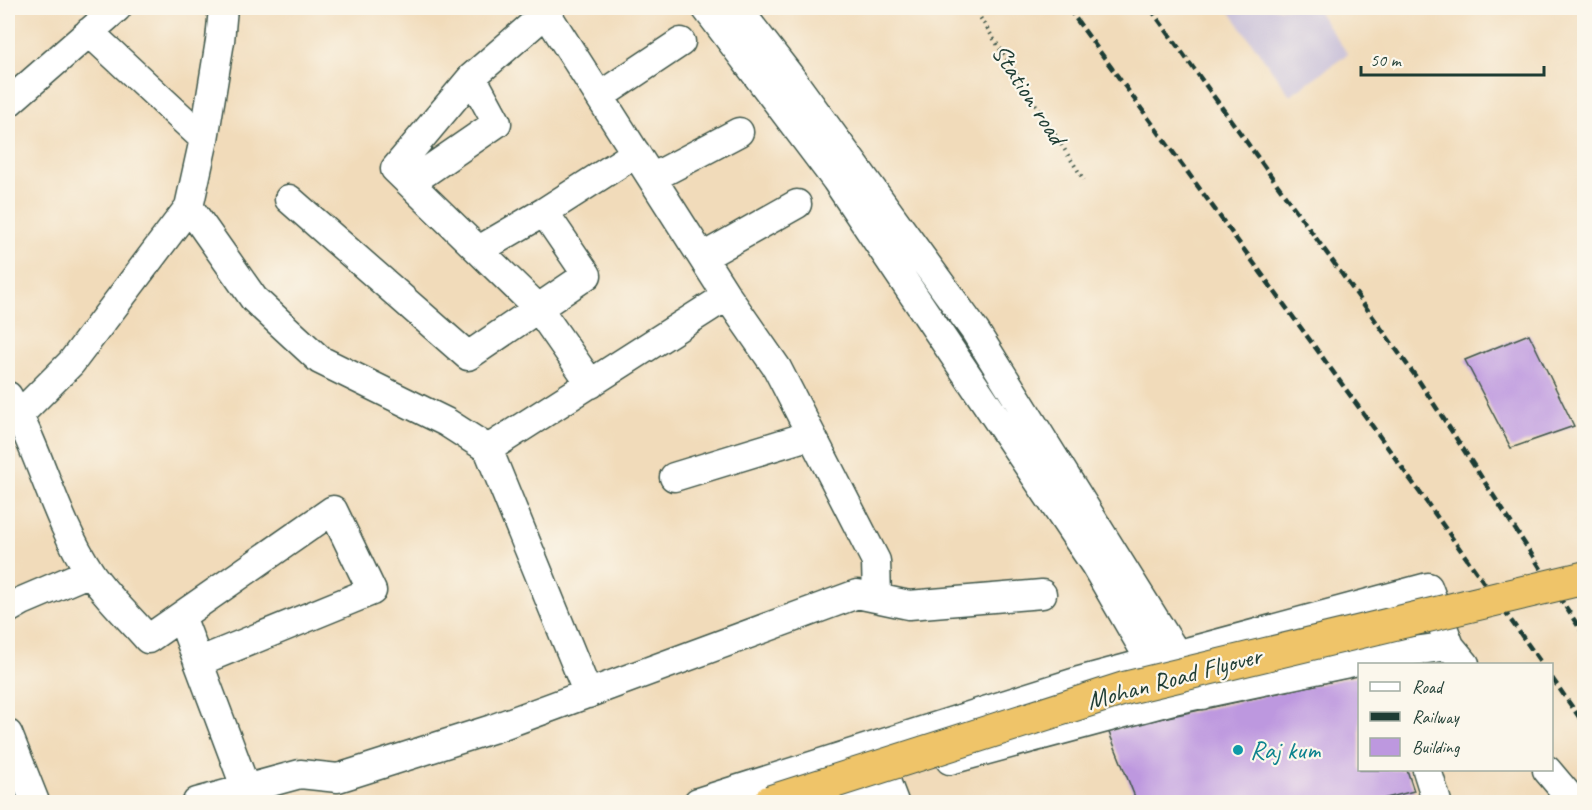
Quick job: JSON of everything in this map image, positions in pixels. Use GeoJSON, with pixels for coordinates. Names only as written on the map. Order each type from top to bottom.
{"type":"FeatureCollection","features":[{"type":"Feature","properties":{"kind":"main road","name":"Mohan Road Flyover"},"geometry":{"type":"LineString","coordinates":[[770,802],[1126,688],[1584,578]]}},
{"type":"Feature","properties":{"kind":"street"},"geometry":{"type":"LineString","coordinates":[[8,104],[117,8]]}},
{"type":"Feature","properties":{"kind":"street"},"geometry":{"type":"LineString","coordinates":[[198,662],[372,591],[333,510],[148,639],[90,572],[60,513],[11,402],[70,363],[189,207],[204,140],[223,8]]}},
{"type":"Feature","properties":{"kind":"street"},"geometry":{"type":"LineString","coordinates":[[737,8],[832,155],[958,362],[1095,565],[1163,657],[1202,695]]}},
{"type":"Feature","properties":{"kind":"street"},"geometry":{"type":"LineString","coordinates":[[709,9],[832,155],[983,344],[1163,657],[1173,700]]}},
{"type":"Feature","properties":{"kind":"street"},"geometry":{"type":"LineString","coordinates":[[591,384],[538,308],[395,169],[472,77],[553,12],[600,96],[777,368],[876,561],[877,598]]}},
{"type":"Feature","properties":{"kind":"street"},"geometry":{"type":"LineString","coordinates":[[89,32],[204,140]]}},
{"type":"Feature","properties":{"kind":"street"},"geometry":{"type":"LineString","coordinates":[[600,96],[681,42]]}},
{"type":"Feature","properties":{"kind":"street"},"geometry":{"type":"LineString","coordinates":[[410,183],[497,123],[472,77]]}},
{"type":"Feature","properties":{"kind":"street"},"geometry":{"type":"LineString","coordinates":[[652,177],[740,132]]}},
{"type":"Feature","properties":{"kind":"street"},"geometry":{"type":"LineString","coordinates":[[479,250],[544,212],[636,153]]}},
{"type":"Feature","properties":{"kind":"street"},"geometry":{"type":"LineString","coordinates":[[289,199],[468,356],[587,275],[544,212]]}},
{"type":"Feature","properties":{"kind":"street"},"geometry":{"type":"LineString","coordinates":[[703,257],[797,204]]}},
{"type":"Feature","properties":{"kind":"street"},"geometry":{"type":"LineString","coordinates":[[189,207],[254,299],[320,360],[446,422],[488,449],[588,694]]}},
{"type":"Feature","properties":{"kind":"street"},"geometry":{"type":"LineString","coordinates":[[488,449],[728,296]]}},
{"type":"Feature","properties":{"kind":"street"},"geometry":{"type":"LineString","coordinates":[[958,362],[983,344]]}},
{"type":"Feature","properties":{"kind":"street"},"geometry":{"type":"LineString","coordinates":[[674,477],[811,435]]}},
{"type":"Feature","properties":{"kind":"street"},"geometry":{"type":"LineString","coordinates":[[8,609],[22,600],[90,572]]}},
{"type":"Feature","properties":{"kind":"street"},"geometry":{"type":"LineString","coordinates":[[698,802],[1079,681],[1428,587],[1457,655],[1393,659],[1371,663]]}},
{"type":"Feature","properties":{"kind":"street"},"geometry":{"type":"LineString","coordinates":[[181,616],[198,662],[221,798],[300,774],[338,777],[492,729],[857,594],[909,605],[1042,594]]}},
{"type":"Feature","properties":{"kind":"street"},"geometry":{"type":"LineString","coordinates":[[1218,644],[1231,688]]}},
{"type":"Feature","properties":{"kind":"street"},"geometry":{"type":"LineString","coordinates":[[824,802],[890,792],[914,770],[1173,700],[1358,665]]}},
{"type":"Feature","properties":{"kind":"street"},"geometry":{"type":"LineString","coordinates":[[8,734],[35,802]]}},
{"type":"Feature","properties":{"kind":"street"},"geometry":{"type":"LineString","coordinates":[[1427,771],[1437,802]]}},
{"type":"Feature","properties":{"kind":"street"},"geometry":{"type":"LineString","coordinates":[[1548,771],[1574,802]]}},
{"type":"Feature","properties":{"kind":"path","name":"Station road"},"geometry":{"type":"LineString","coordinates":[[974,8],[1084,180]]}},
{"type":"Feature","properties":{"kind":"shaded area"},"geometry":{"type":"Polygon","coordinates":[[[1227,8],[1315,8],[1348,54],[1290,95],[1227,8]]]}},
{"type":"Feature","properties":{"kind":"building"},"geometry":{"type":"Polygon","coordinates":[[[1529,334],[1574,426],[1511,448],[1465,360],[1529,334]]]}},
{"type":"Feature","properties":{"kind":"building","name":"Raj kum"},"geometry":{"type":"Polygon","coordinates":[[[1358,675],[1358,771],[1407,771],[1414,791],[1371,802],[1137,802],[1108,730],[1358,675]]]}},
{"type":"Feature","properties":{"kind":"railway"},"geometry":{"type":"LineString","coordinates":[[1068,8],[1363,413],[1541,663]]}},
{"type":"Feature","properties":{"kind":"railway"},"geometry":{"type":"LineString","coordinates":[[1150,8],[1419,381],[1584,635]]}},
{"type":"Feature","properties":{"kind":"railway"},"geometry":{"type":"LineString","coordinates":[[1553,679],[1584,724]]}},
{"type":"Feature","properties":{"kind":"place","name":"Raj kum"},"geometry":{"type":"Point","coordinates":[1238,750]}}]}
